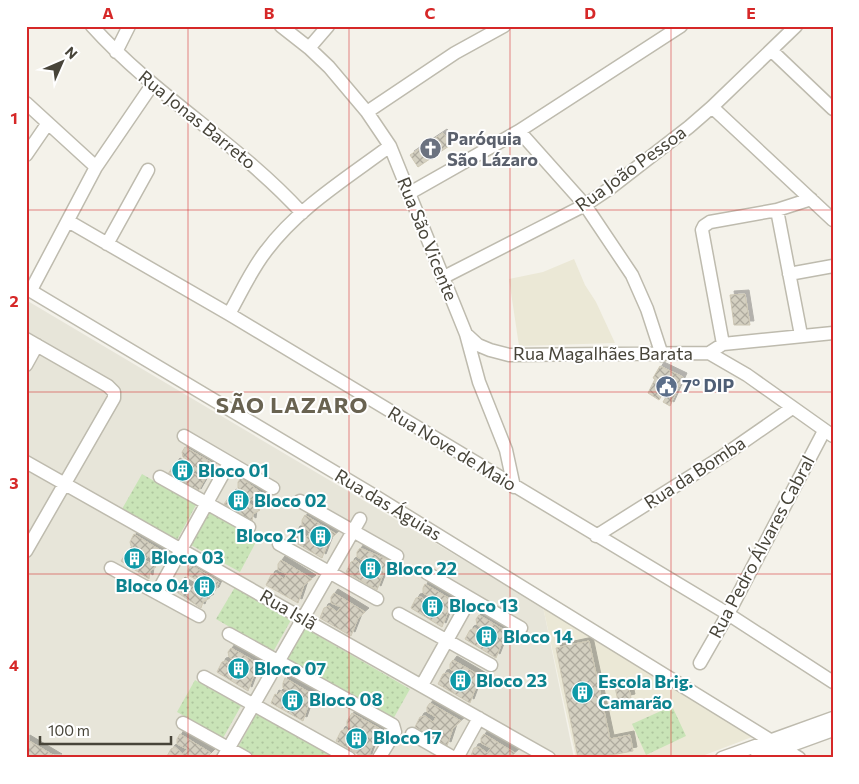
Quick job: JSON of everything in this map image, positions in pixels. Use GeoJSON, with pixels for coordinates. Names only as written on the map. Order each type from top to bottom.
{"type":"FeatureCollection","features":[{"type":"Feature","properties":{"kind":"street","name":"Rua Jonas Barreto"},"geometry":{"type":"LineString","coordinates":[[92,26],[116,52],[152,85],[271,181],[302,213]]}},
{"type":"Feature","properties":{"kind":"street"},"geometry":{"type":"LineString","coordinates":[[116,52],[129,26]]}},
{"type":"Feature","properties":{"kind":"street","name":"Rua São Vicente"},"geometry":{"type":"LineString","coordinates":[[281,26],[309,48],[328,67],[367,112],[390,146],[466,334],[479,382],[506,450],[514,487]]}},
{"type":"Feature","properties":{"kind":"street"},"geometry":{"type":"LineString","coordinates":[[309,48],[328,26]]}},
{"type":"Feature","properties":{"kind":"street"},"geometry":{"type":"LineString","coordinates":[[367,112],[455,53],[504,26]]}},
{"type":"Feature","properties":{"kind":"street"},"geometry":{"type":"LineString","coordinates":[[408,194],[519,132],[681,26]]}},
{"type":"Feature","properties":{"kind":"street","name":"Rua João Pessoa"},"geometry":{"type":"LineString","coordinates":[[442,278],[585,205],[651,157],[712,107],[796,26]]}},
{"type":"Feature","properties":{"kind":"street"},"geometry":{"type":"LineString","coordinates":[[772,51],[833,109]]}},
{"type":"Feature","properties":{"kind":"street"},"geometry":{"type":"LineString","coordinates":[[28,289],[68,221],[96,167],[152,85]]}},
{"type":"Feature","properties":{"kind":"street"},"geometry":{"type":"LineString","coordinates":[[26,103],[96,167]]}},
{"type":"Feature","properties":{"kind":"street"},"geometry":{"type":"LineString","coordinates":[[712,107],[833,220]]}},
{"type":"Feature","properties":{"kind":"street"},"geometry":{"type":"LineString","coordinates":[[26,154],[48,123]]}},
{"type":"Feature","properties":{"kind":"street"},"geometry":{"type":"LineString","coordinates":[[519,132],[585,205],[632,275],[647,309],[662,354]]}},
{"type":"Feature","properties":{"kind":"street"},"geometry":{"type":"LineString","coordinates":[[229,314],[266,251],[302,213],[390,146]]}},
{"type":"Feature","properties":{"kind":"street"},"geometry":{"type":"LineString","coordinates":[[107,244],[148,170]]}},
{"type":"Feature","properties":{"kind":"street"},"geometry":{"type":"LineString","coordinates":[[723,344],[702,230],[704,226],[710,222],[777,210],[811,199]]}},
{"type":"Feature","properties":{"kind":"street"},"geometry":{"type":"LineString","coordinates":[[777,210],[801,335]]}},
{"type":"Feature","properties":{"kind":"street","name":"Rua Nove de Maio"},"geometry":{"type":"LineString","coordinates":[[68,221],[229,314],[728,614],[833,682]]}},
{"type":"Feature","properties":{"kind":"street"},"geometry":{"type":"LineString","coordinates":[[789,274],[833,266]]}},
{"type":"Feature","properties":{"kind":"street","name":"Rua das Águias"},"geometry":{"type":"LineString","coordinates":[[28,289],[373,495],[799,758]]}},
{"type":"Feature","properties":{"kind":"street","name":"Rua Magalhães Barata"},"geometry":{"type":"LineString","coordinates":[[466,334],[478,345],[509,355],[709,354],[723,344],[833,333]]}},
{"type":"Feature","properties":{"kind":"street"},"geometry":{"type":"LineString","coordinates":[[26,365],[32,342],[108,386],[114,392],[114,398],[26,551]]}},
{"type":"Feature","properties":{"kind":"street"},"geometry":{"type":"LineString","coordinates":[[709,354],[747,375],[828,434]]}},
{"type":"Feature","properties":{"kind":"street","name":"Rua da Bomba"},"geometry":{"type":"LineString","coordinates":[[596,536],[723,456],[792,408]]}},
{"type":"Feature","properties":{"kind":"street","name":"Rua Pedro Álvares Cabral"},"geometry":{"type":"LineString","coordinates":[[700,663],[828,434]]}},
{"type":"Feature","properties":{"kind":"street"},"geometry":{"type":"LineString","coordinates":[[184,436],[273,488]]}},
{"type":"Feature","properties":{"kind":"street","name":"Rua Islã"},"geometry":{"type":"LineString","coordinates":[[26,462],[549,758]]}},
{"type":"Feature","properties":{"kind":"street"},"geometry":{"type":"LineString","coordinates":[[157,593],[230,463]]}},
{"type":"Feature","properties":{"kind":"street"},"geometry":{"type":"LineString","coordinates":[[160,477],[249,527]]}},
{"type":"Feature","properties":{"kind":"street"},"geometry":{"type":"LineString","coordinates":[[300,501],[397,556]]}},
{"type":"Feature","properties":{"kind":"street"},"geometry":{"type":"LineString","coordinates":[[226,753],[360,520]]}},
{"type":"Feature","properties":{"kind":"street"},"geometry":{"type":"LineString","coordinates":[[278,544],[377,600]]}},
{"type":"Feature","properties":{"kind":"street"},"geometry":{"type":"LineString","coordinates":[[111,568],[199,616]]}},
{"type":"Feature","properties":{"kind":"street"},"geometry":{"type":"LineString","coordinates":[[427,573],[520,628]]}},
{"type":"Feature","properties":{"kind":"street"},"geometry":{"type":"LineString","coordinates":[[422,686],[470,598]]}},
{"type":"Feature","properties":{"kind":"street"},"geometry":{"type":"LineString","coordinates":[[398,614],[491,665]]}},
{"type":"Feature","properties":{"kind":"street"},"geometry":{"type":"LineString","coordinates":[[229,634],[393,726],[395,732],[379,758]]}},
{"type":"Feature","properties":{"kind":"street"},"geometry":{"type":"LineString","coordinates":[[204,677],[349,758]]}},
{"type":"Feature","properties":{"kind":"street"},"geometry":{"type":"LineString","coordinates":[[412,734],[455,758],[478,718]]}},
{"type":"Feature","properties":{"kind":"street"},"geometry":{"type":"LineString","coordinates":[[722,758],[833,718]]}},
{"type":"Feature","properties":{"kind":"street"},"geometry":{"type":"LineString","coordinates":[[183,723],[226,753],[246,758]]}},
{"type":"Feature","properties":{"kind":"street"},"geometry":{"type":"LineString","coordinates":[[756,758],[833,730]]}},
{"type":"Feature","properties":{"kind":"shaded area"},"geometry":{"type":"Polygon","coordinates":[[[574,259],[585,285],[596,302],[615,343],[519,346],[509,279],[543,272],[574,259]]]}},
{"type":"Feature","properties":{"kind":"shaded area"},"geometry":{"type":"Polygon","coordinates":[[[26,300],[543,607],[574,758],[26,758],[26,300]]]}},
{"type":"Feature","properties":{"kind":"shaded area"},"geometry":{"type":"Polygon","coordinates":[[[543,607],[752,737],[697,758],[576,758],[543,607]]]}},
{"type":"Feature","properties":{"kind":"green space"},"geometry":{"type":"Polygon","coordinates":[[[142,474],[196,505],[177,540],[122,509],[142,474]]]}},
{"type":"Feature","properties":{"kind":"green space"},"geometry":{"type":"Polygon","coordinates":[[[209,511],[257,540],[240,572],[189,544],[209,511]]]}},
{"type":"Feature","properties":{"kind":"green space"},"geometry":{"type":"Polygon","coordinates":[[[235,587],[291,620],[273,652],[216,619],[235,587]]]}},
{"type":"Feature","properties":{"kind":"green space"},"geometry":{"type":"Polygon","coordinates":[[[303,627],[410,689],[392,721],[285,659],[303,627]]]}},
{"type":"Feature","properties":{"kind":"green space"},"geometry":{"type":"Polygon","coordinates":[[[195,680],[241,706],[223,738],[177,712],[195,680]]]}},
{"type":"Feature","properties":{"kind":"green space"},"geometry":{"type":"Polygon","coordinates":[[[672,706],[686,736],[646,755],[632,724],[672,706]]]}},
{"type":"Feature","properties":{"kind":"green space"},"geometry":{"type":"Polygon","coordinates":[[[257,713],[335,758],[248,758],[236,751],[257,713]]]}},
{"type":"Feature","properties":{"kind":"building","name":"Paróquia São Lázaro"},"geometry":{"type":"Polygon","coordinates":[[[443,133],[452,144],[418,167],[410,155],[443,133]]]}},
{"type":"Feature","properties":{"kind":"building"},"geometry":{"type":"Polygon","coordinates":[[[745,294],[750,325],[734,325],[730,295],[745,294]]]}},
{"type":"Feature","properties":{"kind":"building","name":"7º DIP"},"geometry":{"type":"Polygon","coordinates":[[[660,366],[683,377],[670,406],[663,402],[666,397],[662,395],[659,400],[648,393],[655,379],[653,378],[660,366]]]}},
{"type":"Feature","properties":{"kind":"building","name":"Bloco 01"},"geometry":{"type":"Polygon","coordinates":[[[185,447],[214,464],[209,473],[205,475],[195,470],[193,473],[205,479],[197,493],[168,474],[176,462],[186,469],[188,467],[191,462],[183,457],[182,452],[185,447]]]}},
{"type":"Feature","properties":{"kind":"building","name":"Bloco 02"},"geometry":{"type":"Polygon","coordinates":[[[241,478],[267,497],[265,503],[261,505],[251,499],[248,503],[260,510],[253,514],[252,522],[224,504],[232,493],[241,499],[244,497],[247,492],[238,488],[238,482],[241,478]]]}},
{"type":"Feature","properties":{"kind":"building","name":"Bloco 21"},"geometry":{"type":"Polygon","coordinates":[[[305,515],[336,534],[329,540],[322,558],[291,540],[296,530],[299,530],[307,537],[310,532],[302,525],[305,515]]]}},
{"type":"Feature","properties":{"kind":"building","name":"Bloco 03"},"geometry":{"type":"Polygon","coordinates":[[[134,534],[165,553],[161,560],[157,562],[148,556],[145,560],[156,567],[150,571],[149,579],[121,561],[128,550],[138,556],[141,554],[141,551],[131,546],[130,542],[134,534]]]}},
{"type":"Feature","properties":{"kind":"building","name":"Bloco 22"},"geometry":{"type":"Polygon","coordinates":[[[360,548],[396,563],[390,573],[384,572],[377,590],[346,572],[351,562],[356,560],[363,567],[367,562],[357,557],[357,552],[360,548]]]}},
{"type":"Feature","properties":{"kind":"building"},"geometry":{"type":"Polygon","coordinates":[[[281,560],[312,579],[304,585],[298,603],[266,585],[271,575],[276,573],[284,579],[287,574],[278,570],[278,564],[281,560]]]}},
{"type":"Feature","properties":{"kind":"building","name":"Bloco 04"},"geometry":{"type":"Polygon","coordinates":[[[191,565],[219,582],[215,591],[210,593],[201,587],[198,591],[210,598],[203,602],[201,608],[175,591],[181,581],[191,587],[194,585],[197,580],[188,575],[191,565]]]}},
{"type":"Feature","properties":{"kind":"building","name":"Bloco 13"},"geometry":{"type":"Polygon","coordinates":[[[425,584],[457,603],[449,609],[442,627],[411,608],[416,598],[421,597],[428,603],[432,598],[423,593],[425,584]]]}},
{"type":"Feature","properties":{"kind":"building"},"geometry":{"type":"Polygon","coordinates":[[[334,593],[365,612],[358,618],[351,636],[320,618],[324,608],[329,606],[337,612],[341,607],[331,603],[331,597],[334,593]]]}},
{"type":"Feature","properties":{"kind":"building","name":"Bloco 14"},"geometry":{"type":"Polygon","coordinates":[[[479,615],[511,634],[503,640],[496,658],[465,639],[470,630],[475,628],[482,634],[486,629],[477,625],[476,619],[479,615]]]}},
{"type":"Feature","properties":{"kind":"building","name":"Escola Brig. Camarão"},"geometry":{"type":"Polygon","coordinates":[[[589,641],[610,739],[630,735],[633,751],[595,758],[578,758],[556,648],[589,641]]]}},
{"type":"Feature","properties":{"kind":"building","name":"Bloco 07"},"geometry":{"type":"Polygon","coordinates":[[[231,648],[263,666],[255,672],[248,691],[217,672],[222,662],[226,661],[234,667],[238,662],[229,657],[228,652],[231,648]]]}},
{"type":"Feature","properties":{"kind":"building","name":"Bloco 23"},"geometry":{"type":"Polygon","coordinates":[[[453,660],[484,678],[477,684],[470,703],[438,684],[443,674],[448,673],[456,679],[459,674],[450,669],[450,664],[453,660]]]}},
{"type":"Feature","properties":{"kind":"building","name":"Bloco 08"},"geometry":{"type":"Polygon","coordinates":[[[285,678],[317,697],[309,703],[303,721],[271,703],[275,694],[277,695],[281,691],[289,697],[292,692],[283,688],[285,678]]]}},
{"type":"Feature","properties":{"kind":"building"},"geometry":{"type":"Polygon","coordinates":[[[628,685],[631,698],[618,701],[615,687],[628,685]]]}},
{"type":"Feature","properties":{"kind":"building"},"geometry":{"type":"Polygon","coordinates":[[[430,703],[461,721],[453,728],[447,746],[415,727],[420,717],[425,716],[433,722],[436,717],[427,712],[427,707],[430,703]]]}},
{"type":"Feature","properties":{"kind":"building","name":"Bloco 17"},"geometry":{"type":"Polygon","coordinates":[[[352,713],[382,730],[374,741],[368,758],[364,758],[336,741],[341,731],[346,729],[353,735],[357,730],[347,726],[347,721],[352,713]]]}},
{"type":"Feature","properties":{"kind":"building"},"geometry":{"type":"Polygon","coordinates":[[[180,734],[211,753],[206,758],[166,758],[171,749],[175,747],[183,754],[187,749],[177,744],[180,734]]]}},
{"type":"Feature","properties":{"kind":"building"},"geometry":{"type":"Polygon","coordinates":[[[484,734],[515,753],[509,758],[470,758],[474,748],[479,747],[487,753],[491,748],[481,743],[481,738],[484,734]]]}},
{"type":"Feature","properties":{"kind":"building"},"geometry":{"type":"Polygon","coordinates":[[[26,739],[58,758],[26,758],[26,739]]]}},
{"type":"Feature","properties":{"kind":"place","name":"Paróquia São Lázaro"},"geometry":{"type":"Point","coordinates":[431,149]}},
{"type":"Feature","properties":{"kind":"place","name":"7º DIP"},"geometry":{"type":"Point","coordinates":[666,386]}},
{"type":"Feature","properties":{"kind":"place","name":"Bloco 01"},"geometry":{"type":"Point","coordinates":[182,471]}},
{"type":"Feature","properties":{"kind":"place","name":"Bloco 02"},"geometry":{"type":"Point","coordinates":[238,501]}},
{"type":"Feature","properties":{"kind":"place","name":"Bloco 21"},"geometry":{"type":"Point","coordinates":[321,536]}},
{"type":"Feature","properties":{"kind":"place","name":"Bloco 03"},"geometry":{"type":"Point","coordinates":[135,558]}},
{"type":"Feature","properties":{"kind":"place","name":"Bloco 22"},"geometry":{"type":"Point","coordinates":[370,569]}},
{"type":"Feature","properties":{"kind":"place","name":"Bloco 04"},"geometry":{"type":"Point","coordinates":[205,586]}},
{"type":"Feature","properties":{"kind":"place","name":"Bloco 13"},"geometry":{"type":"Point","coordinates":[433,606]}},
{"type":"Feature","properties":{"kind":"place","name":"Bloco 14"},"geometry":{"type":"Point","coordinates":[487,637]}},
{"type":"Feature","properties":{"kind":"place","name":"Bloco 07"},"geometry":{"type":"Point","coordinates":[238,669]}},
{"type":"Feature","properties":{"kind":"place","name":"Bloco 23"},"geometry":{"type":"Point","coordinates":[460,681]}},
{"type":"Feature","properties":{"kind":"place","name":"Escola Brig. Camarão"},"geometry":{"type":"Point","coordinates":[582,692]}},
{"type":"Feature","properties":{"kind":"place","name":"Bloco 08"},"geometry":{"type":"Point","coordinates":[293,700]}},
{"type":"Feature","properties":{"kind":"place","name":"Bloco 17"},"geometry":{"type":"Point","coordinates":[357,738]}},
{"type":"Feature","properties":{"kind":"district","name":"SÃO LAZARO"},"geometry":{"type":"Point","coordinates":[292,405]}}]}
